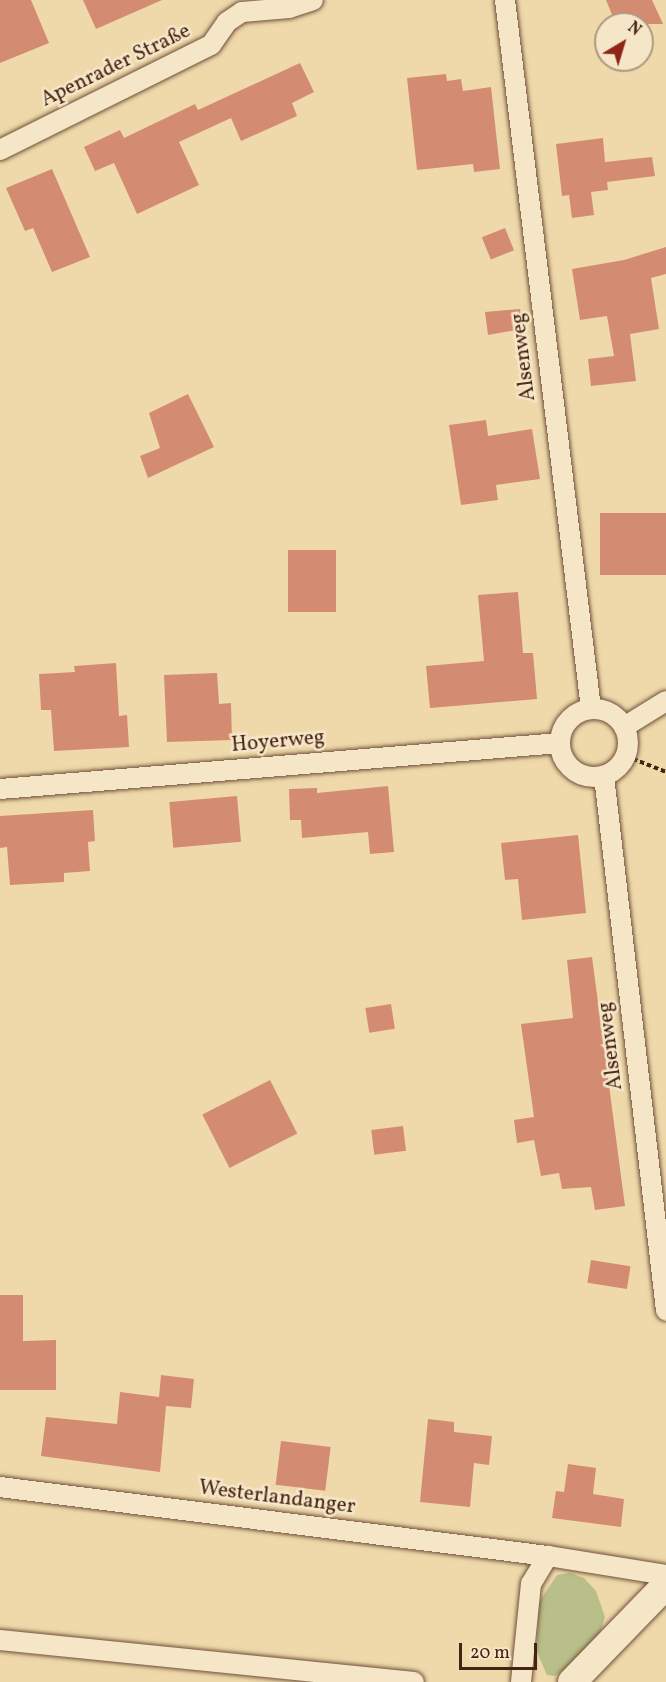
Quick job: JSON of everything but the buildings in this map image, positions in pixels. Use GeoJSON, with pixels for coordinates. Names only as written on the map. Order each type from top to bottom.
{"type":"FeatureCollection","features":[{"type":"Feature","properties":{"kind":"street","name":"Apenrader Straße"},"geometry":{"type":"LineString","coordinates":[[0,150],[211,45],[226,22],[242,12],[289,8],[313,0]]}},
{"type":"Feature","properties":{"kind":"street","name":"Alsenweg"},"geometry":{"type":"LineString","coordinates":[[505,0],[591,709]]}},
{"type":"Feature","properties":{"kind":"street"},"geometry":{"type":"LineString","coordinates":[[624,727],[666,701]]}},
{"type":"Feature","properties":{"kind":"street"},"geometry":{"type":"LineString","coordinates":[[591,709],[611,713],[624,727],[628,737],[626,756],[604,776],[594,778],[573,771],[561,754],[561,733],[572,716],[591,709]]}},
{"type":"Feature","properties":{"kind":"street","name":"Hoyerweg"},"geometry":{"type":"LineString","coordinates":[[0,789],[560,743]]}},
{"type":"Feature","properties":{"kind":"street","name":"Alsenweg"},"geometry":{"type":"LineString","coordinates":[[604,776],[666,1310]]}},
{"type":"Feature","properties":{"kind":"street","name":"Westerlandanger"},"geometry":{"type":"LineString","coordinates":[[0,1488],[548,1556],[666,1575]]}},
{"type":"Feature","properties":{"kind":"street"},"geometry":{"type":"LineString","coordinates":[[521,1682],[531,1584],[548,1556]]}},
{"type":"Feature","properties":{"kind":"street"},"geometry":{"type":"LineString","coordinates":[[572,1682],[666,1585]]}},
{"type":"Feature","properties":{"kind":"street"},"geometry":{"type":"LineString","coordinates":[[0,1640],[414,1682]]}},
{"type":"Feature","properties":{"kind":"path"},"geometry":{"type":"LineString","coordinates":[[626,756],[666,772]]}},
{"type":"Feature","properties":{"kind":"green space"},"geometry":{"type":"Polygon","coordinates":[[[570,1573],[584,1578],[596,1591],[605,1617],[600,1633],[568,1667],[555,1676],[547,1675],[537,1652],[539,1602],[557,1575],[570,1573]]]}}]}
